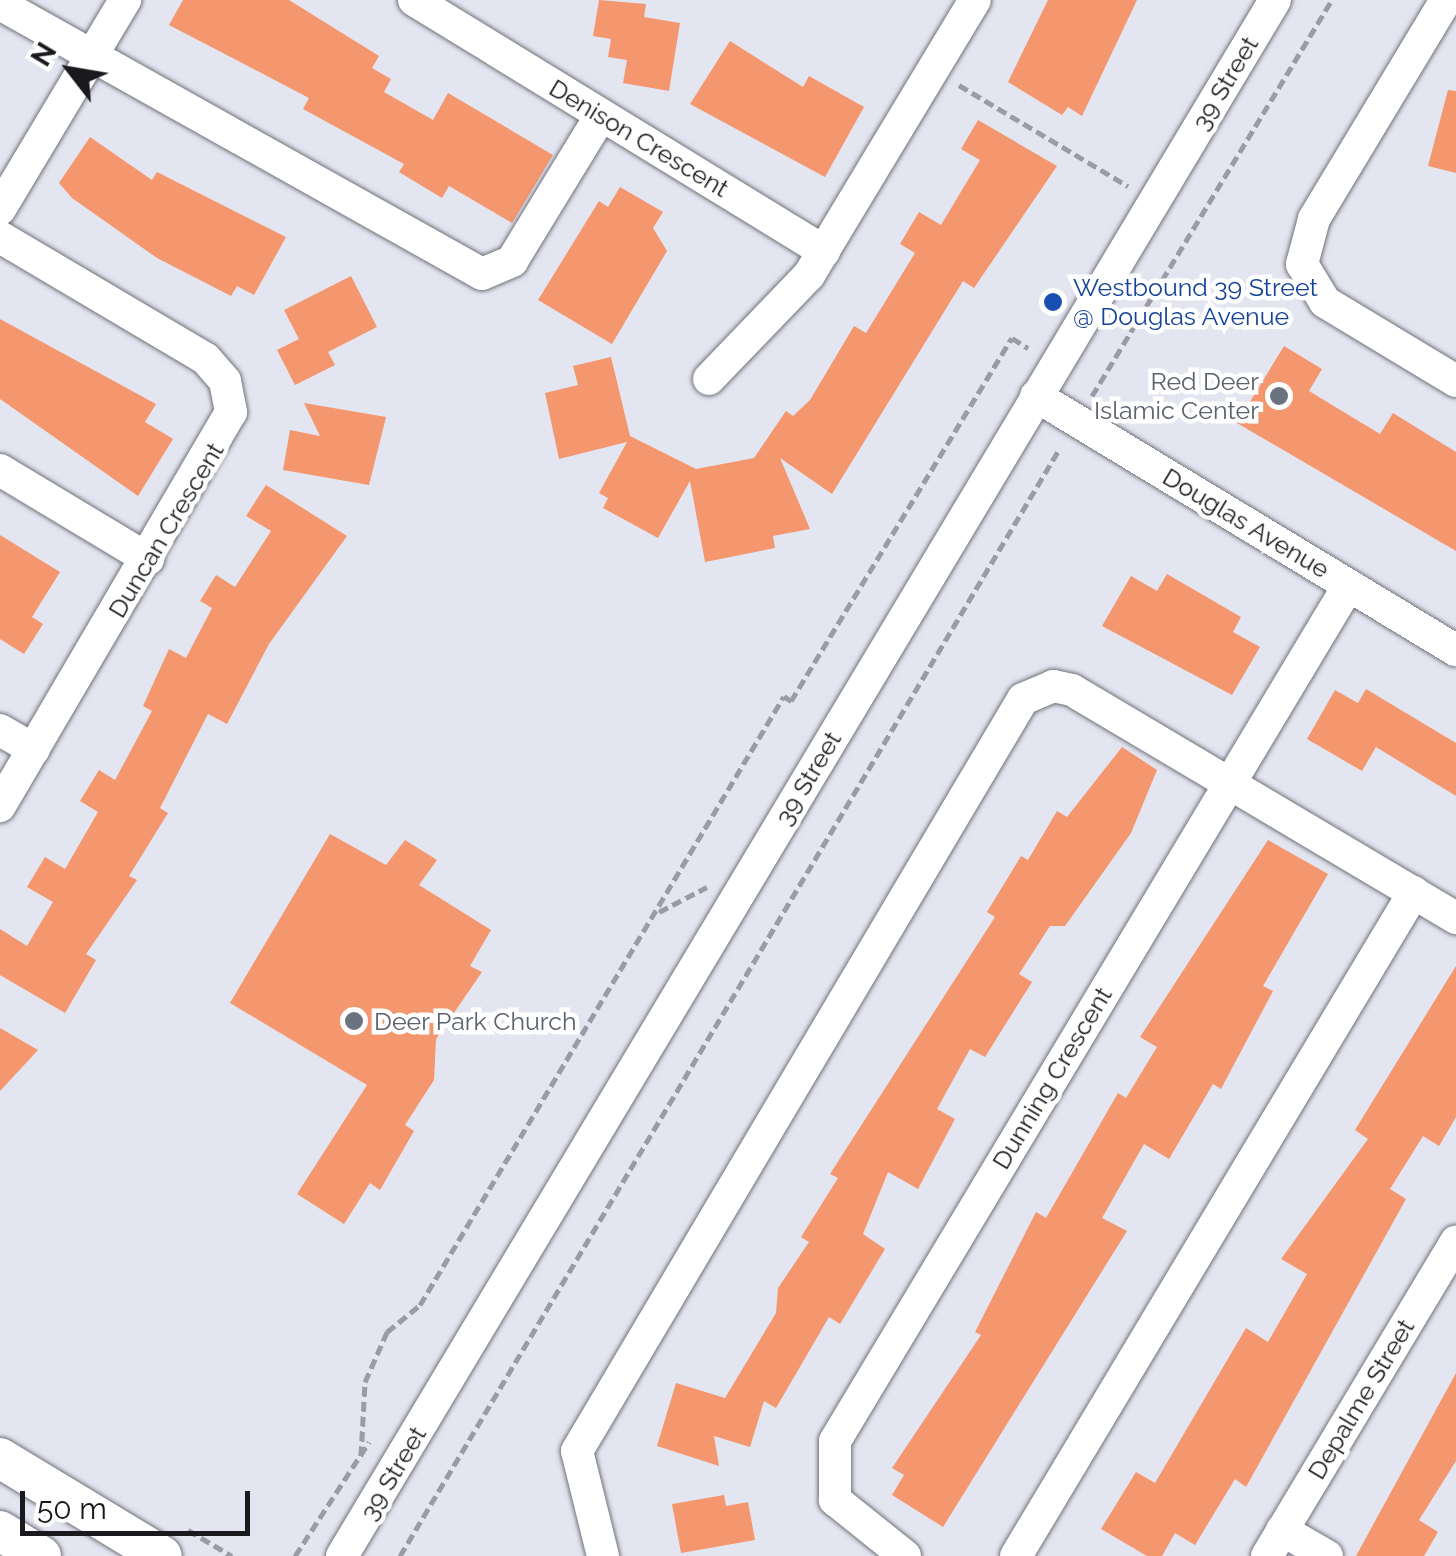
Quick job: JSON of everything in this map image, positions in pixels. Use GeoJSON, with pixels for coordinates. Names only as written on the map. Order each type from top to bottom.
{"type":"FeatureCollection","features":[{"type":"Feature","properties":{"kind":"main road"},"geometry":{"type":"LineString","coordinates":[[0,1458],[168,1539]]}},
{"type":"Feature","properties":{"kind":"main road"},"geometry":{"type":"LineString","coordinates":[[0,1532],[41,1556]]}},
{"type":"Feature","properties":{"kind":"street"},"geometry":{"type":"LineString","coordinates":[[0,209],[125,0]]}},
{"type":"Feature","properties":{"kind":"street","name":"Denison Crescent"},"geometry":{"type":"LineString","coordinates":[[414,0],[461,12],[601,115],[824,251]]}},
{"type":"Feature","properties":{"kind":"street"},"geometry":{"type":"LineString","coordinates":[[709,380],[824,251],[975,0]]}},
{"type":"Feature","properties":{"kind":"street","name":"39 Street"},"geometry":{"type":"LineString","coordinates":[[342,1556],[1275,0]]}},
{"type":"Feature","properties":{"kind":"street"},"geometry":{"type":"LineString","coordinates":[[1446,0],[1314,219],[1302,264],[1325,302],[1456,381]]}},
{"type":"Feature","properties":{"kind":"street"},"geometry":{"type":"LineString","coordinates":[[0,4],[482,274],[512,260],[601,115]]}},
{"type":"Feature","properties":{"kind":"street","name":"Duncan Crescent"},"geometry":{"type":"LineString","coordinates":[[0,237],[194,350],[224,380],[228,427],[0,806]]}},
{"type":"Feature","properties":{"kind":"street","name":"Douglas Avenue"},"geometry":{"type":"LineString","coordinates":[[1036,396],[1456,650]]}},
{"type":"Feature","properties":{"kind":"street"},"geometry":{"type":"LineString","coordinates":[[0,470],[148,559]]}},
{"type":"Feature","properties":{"kind":"street","name":"Dunning Crescent"},"geometry":{"type":"LineString","coordinates":[[904,1556],[835,1500],[835,1441],[1349,585]]}},
{"type":"Feature","properties":{"kind":"street"},"geometry":{"type":"LineString","coordinates":[[603,1556],[577,1451],[1010,713],[1038,691],[1072,690],[1456,918]]}},
{"type":"Feature","properties":{"kind":"street"},"geometry":{"type":"LineString","coordinates":[[0,730],[34,750]]}},
{"type":"Feature","properties":{"kind":"street"},"geometry":{"type":"LineString","coordinates":[[1016,1556],[1414,892]]}},
{"type":"Feature","properties":{"kind":"street","name":"Depalme Street"},"geometry":{"type":"LineString","coordinates":[[1274,1543],[1456,1242]]}},
{"type":"Feature","properties":{"kind":"street"},"geometry":{"type":"LineString","coordinates":[[1274,1543],[1327,1556]]}},
{"type":"Feature","properties":{"kind":"path"},"geometry":{"type":"LineString","coordinates":[[1092,396],[1332,0]]}},
{"type":"Feature","properties":{"kind":"path"},"geometry":{"type":"LineString","coordinates":[[933,70],[1128,186]]}},
{"type":"Feature","properties":{"kind":"path"},"geometry":{"type":"LineString","coordinates":[[361,1456],[366,1382],[380,1344],[420,1305],[784,696],[791,701],[1012,338],[1028,348]]}},
{"type":"Feature","properties":{"kind":"path"},"geometry":{"type":"LineString","coordinates":[[1090,382],[1099,387]]}},
{"type":"Feature","properties":{"kind":"path"},"geometry":{"type":"LineString","coordinates":[[400,1556],[1058,451]]}},
{"type":"Feature","properties":{"kind":"path"},"geometry":{"type":"LineString","coordinates":[[295,1556],[369,1442]]}},
{"type":"Feature","properties":{"kind":"path"},"geometry":{"type":"LineString","coordinates":[[168,1539],[232,1556]]}},
{"type":"Feature","properties":{"kind":"building"},"geometry":{"type":"Polygon","coordinates":[[[183,0],[289,0],[379,56],[372,68],[391,79],[384,92],[433,120],[448,93],[553,155],[512,223],[449,186],[442,198],[399,172],[404,164],[303,109],[309,98],[169,25],[183,0]]]}},
{"type":"Feature","properties":{"kind":"building"},"geometry":{"type":"Polygon","coordinates":[[[599,0],[646,4],[644,17],[680,23],[669,91],[623,83],[627,60],[608,57],[611,39],[593,36],[599,0]]]}},
{"type":"Feature","properties":{"kind":"building"},"geometry":{"type":"Polygon","coordinates":[[[1048,0],[1137,0],[1082,116],[1068,107],[1062,115],[1008,82],[1048,0]]]}},
{"type":"Feature","properties":{"kind":"building"},"geometry":{"type":"Polygon","coordinates":[[[730,41],[803,87],[809,76],[864,107],[825,177],[690,104],[730,41]]]}},
{"type":"Feature","properties":{"kind":"building"},"geometry":{"type":"Polygon","coordinates":[[[1448,90],[1456,91],[1456,173],[1428,166],[1448,90]]]}},
{"type":"Feature","properties":{"kind":"building"},"geometry":{"type":"Polygon","coordinates":[[[978,120],[1057,166],[974,288],[963,281],[832,494],[780,458],[810,529],[773,536],[775,548],[705,562],[690,481],[658,538],[603,508],[608,498],[599,493],[627,442],[559,459],[545,393],[578,385],[573,366],[611,357],[630,436],[696,469],[754,458],[786,411],[793,416],[810,400],[854,326],[866,333],[915,253],[900,244],[919,212],[941,225],[980,160],[961,149],[978,120]]]}},
{"type":"Feature","properties":{"kind":"building"},"geometry":{"type":"Polygon","coordinates":[[[90,137],[152,180],[157,172],[286,237],[254,295],[237,286],[231,296],[157,258],[72,198],[59,183],[90,137]]]}},
{"type":"Feature","properties":{"kind":"building"},"geometry":{"type":"Polygon","coordinates":[[[620,187],[663,212],[653,228],[667,251],[612,344],[538,300],[599,201],[608,207],[620,187]]]}},
{"type":"Feature","properties":{"kind":"building"},"geometry":{"type":"Polygon","coordinates":[[[351,276],[377,327],[328,352],[335,365],[295,385],[277,350],[299,339],[284,310],[351,276]]]}},
{"type":"Feature","properties":{"kind":"building"},"geometry":{"type":"Polygon","coordinates":[[[0,319],[156,404],[145,422],[173,439],[138,496],[0,399],[0,319]]]}},
{"type":"Feature","properties":{"kind":"building"},"geometry":{"type":"Polygon","coordinates":[[[1284,346],[1322,369],[1309,391],[1380,434],[1393,413],[1456,452],[1456,551],[1237,423],[1284,346]]]}},
{"type":"Feature","properties":{"kind":"building"},"geometry":{"type":"Polygon","coordinates":[[[304,403],[386,417],[369,485],[283,470],[290,430],[320,436],[304,403]]]}},
{"type":"Feature","properties":{"kind":"building"},"geometry":{"type":"Polygon","coordinates":[[[266,485],[347,536],[269,644],[227,724],[208,714],[160,808],[168,813],[129,876],[137,880],[86,954],[96,960],[65,1013],[0,975],[0,929],[27,946],[53,902],[27,887],[45,857],[65,869],[98,812],[80,801],[99,770],[115,780],[152,711],[143,706],[169,649],[186,658],[212,608],[200,601],[216,575],[235,587],[271,531],[246,516],[266,485]]]}},
{"type":"Feature","properties":{"kind":"building"},"geometry":{"type":"Polygon","coordinates":[[[0,535],[60,572],[32,617],[43,624],[24,654],[0,639],[0,535]]]}},
{"type":"Feature","properties":{"kind":"building"},"geometry":{"type":"Polygon","coordinates":[[[1167,574],[1241,617],[1233,632],[1260,647],[1232,695],[1102,626],[1131,576],[1157,591],[1167,574]]]}},
{"type":"Feature","properties":{"kind":"building"},"geometry":{"type":"Polygon","coordinates":[[[1366,689],[1456,743],[1456,796],[1376,747],[1362,771],[1307,739],[1335,690],[1358,703],[1366,689]]]}},
{"type":"Feature","properties":{"kind":"building"},"geometry":{"type":"Polygon","coordinates":[[[1122,747],[1157,770],[1131,833],[1065,926],[1050,926],[1019,974],[1032,982],[985,1057],[970,1049],[937,1109],[955,1119],[918,1189],[888,1172],[863,1234],[885,1249],[840,1324],[829,1317],[776,1408],[764,1401],[750,1447],[714,1436],[719,1466],[657,1446],[676,1383],[725,1398],[776,1313],[778,1288],[809,1242],[801,1237],[838,1178],[830,1174],[995,917],[987,912],[1021,856],[1028,860],[1057,811],[1067,817],[1122,747]]]}},
{"type":"Feature","properties":{"kind":"building","name":"Deer Park Church"},"geometry":{"type":"Polygon","coordinates":[[[330,834],[386,865],[405,840],[437,860],[419,885],[491,930],[470,966],[482,972],[436,1039],[434,1080],[405,1125],[414,1131],[380,1190],[370,1183],[344,1224],[297,1194],[367,1085],[230,1003],[330,834]]]}},
{"type":"Feature","properties":{"kind":"building"},"geometry":{"type":"Polygon","coordinates":[[[1268,840],[1328,874],[1263,986],[1273,991],[1221,1089],[1213,1084],[1169,1159],[1144,1144],[1102,1218],[1127,1231],[943,1527],[892,1495],[904,1475],[892,1468],[981,1335],[975,1332],[1036,1212],[1046,1218],[1118,1093],[1126,1098],[1157,1047],[1140,1037],[1268,840]]]}},
{"type":"Feature","properties":{"kind":"building"},"geometry":{"type":"Polygon","coordinates":[[[1456,966],[1456,1117],[1439,1146],[1423,1136],[1390,1189],[1406,1199],[1246,1487],[1235,1479],[1195,1545],[1175,1533],[1162,1556],[1147,1556],[1101,1529],[1136,1472],[1155,1483],[1246,1328],[1268,1342],[1307,1274],[1281,1259],[1368,1139],[1355,1130],[1456,966]]]}},
{"type":"Feature","properties":{"kind":"building"},"geometry":{"type":"Polygon","coordinates":[[[0,1028],[38,1050],[0,1091],[0,1028]]]}},
{"type":"Feature","properties":{"kind":"building"},"geometry":{"type":"Polygon","coordinates":[[[1456,1373],[1456,1461],[1419,1520],[1438,1532],[1424,1556],[1356,1556],[1456,1373]]]}},
{"type":"Feature","properties":{"kind":"building"},"geometry":{"type":"Polygon","coordinates":[[[724,1495],[726,1506],[748,1502],[755,1540],[681,1553],[672,1504],[724,1495]]]}},
{"type":"Feature","properties":{"kind":"place","name":"Westbound 39 Street @ Douglas Avenue"},"geometry":{"type":"Point","coordinates":[1053,302]}},
{"type":"Feature","properties":{"kind":"place","name":"Red Deer Islamic Center"},"geometry":{"type":"Point","coordinates":[1279,396]}},
{"type":"Feature","properties":{"kind":"place","name":"Deer Park Church"},"geometry":{"type":"Point","coordinates":[354,1021]}}]}
